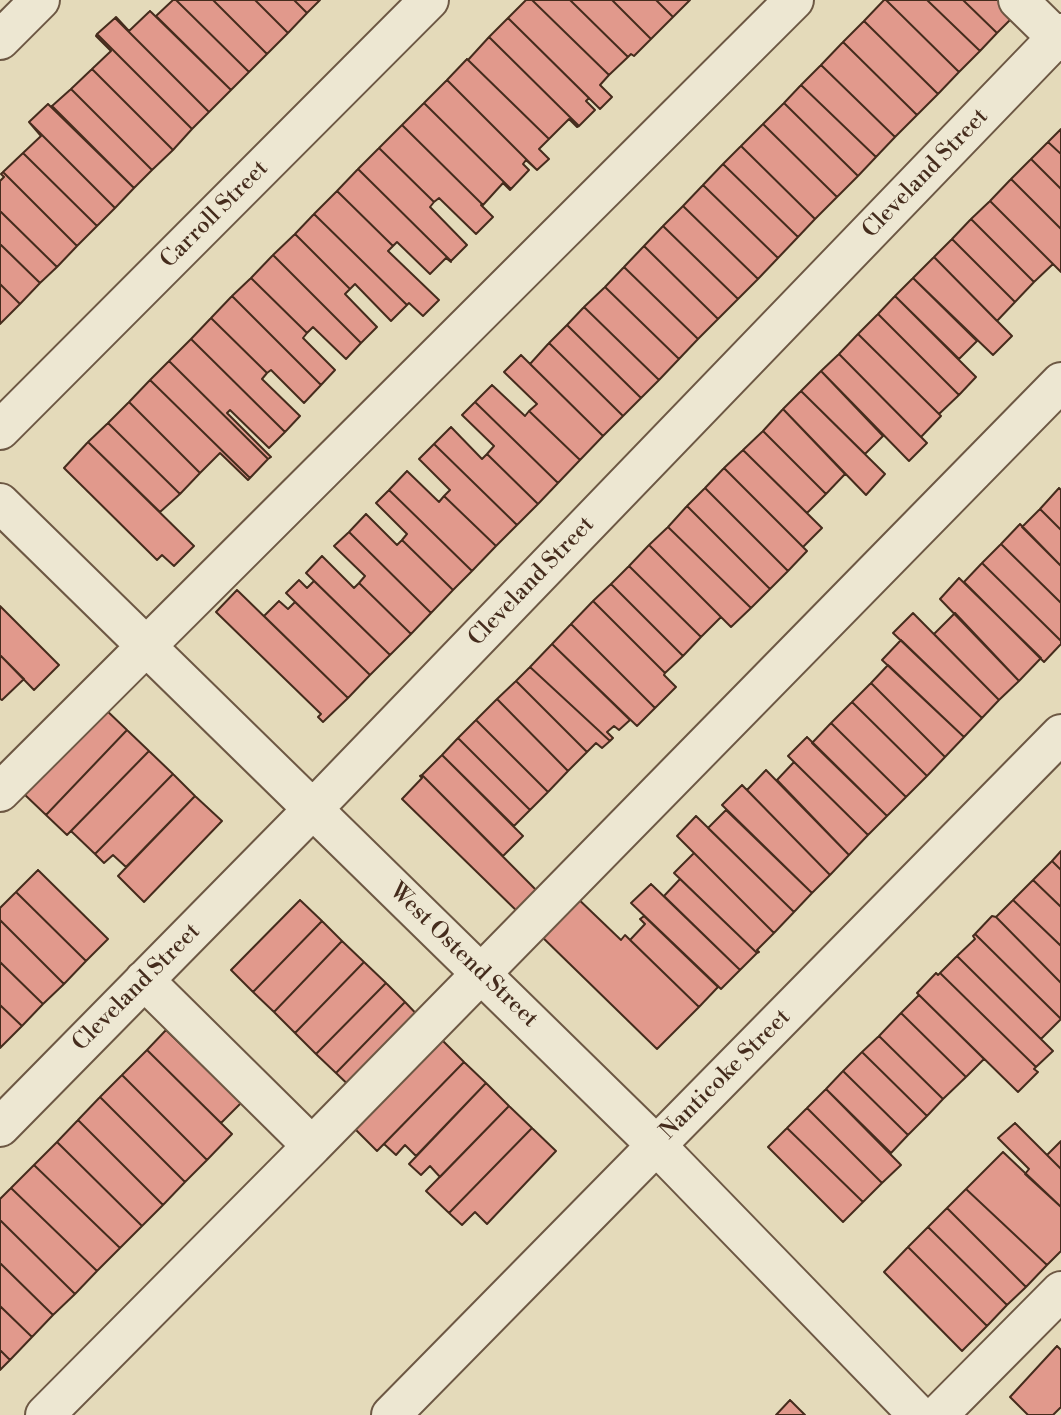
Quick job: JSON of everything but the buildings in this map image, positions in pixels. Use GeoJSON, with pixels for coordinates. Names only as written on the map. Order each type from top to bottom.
{"type":"FeatureCollection","features":[{"type":"Feature","properties":{"kind":"street"},"geometry":{"type":"LineString","coordinates":[[0,40],[40,0]]}},
{"type":"Feature","properties":{"kind":"street","name":"Carroll Street"},"geometry":{"type":"LineString","coordinates":[[0,430],[429,0]]}},
{"type":"Feature","properties":{"kind":"street"},"geometry":{"type":"LineString","coordinates":[[0,792],[794,0]]}},
{"type":"Feature","properties":{"kind":"street"},"geometry":{"type":"LineString","coordinates":[[1018,0],[1060,38]]}},
{"type":"Feature","properties":{"kind":"street","name":"Cleveland Street"},"geometry":{"type":"LineString","coordinates":[[0,1127],[313,809],[1060,38]]}},
{"type":"Feature","properties":{"kind":"street"},"geometry":{"type":"LineString","coordinates":[[45,1415],[1061,382]]}},
{"type":"Feature","properties":{"kind":"street","name":"West Ostend Street"},"geometry":{"type":"LineString","coordinates":[[0,503],[656,1145],[918,1415]]}},
{"type":"Feature","properties":{"kind":"street","name":"Nanticoke Street"},"geometry":{"type":"LineString","coordinates":[[391,1415],[1061,734]]}},
{"type":"Feature","properties":{"kind":"street"},"geometry":{"type":"LineString","coordinates":[[145,980],[312,1146]]}},
{"type":"Feature","properties":{"kind":"street"},"geometry":{"type":"LineString","coordinates":[[938,1415],[1061,1291]]}}]}
